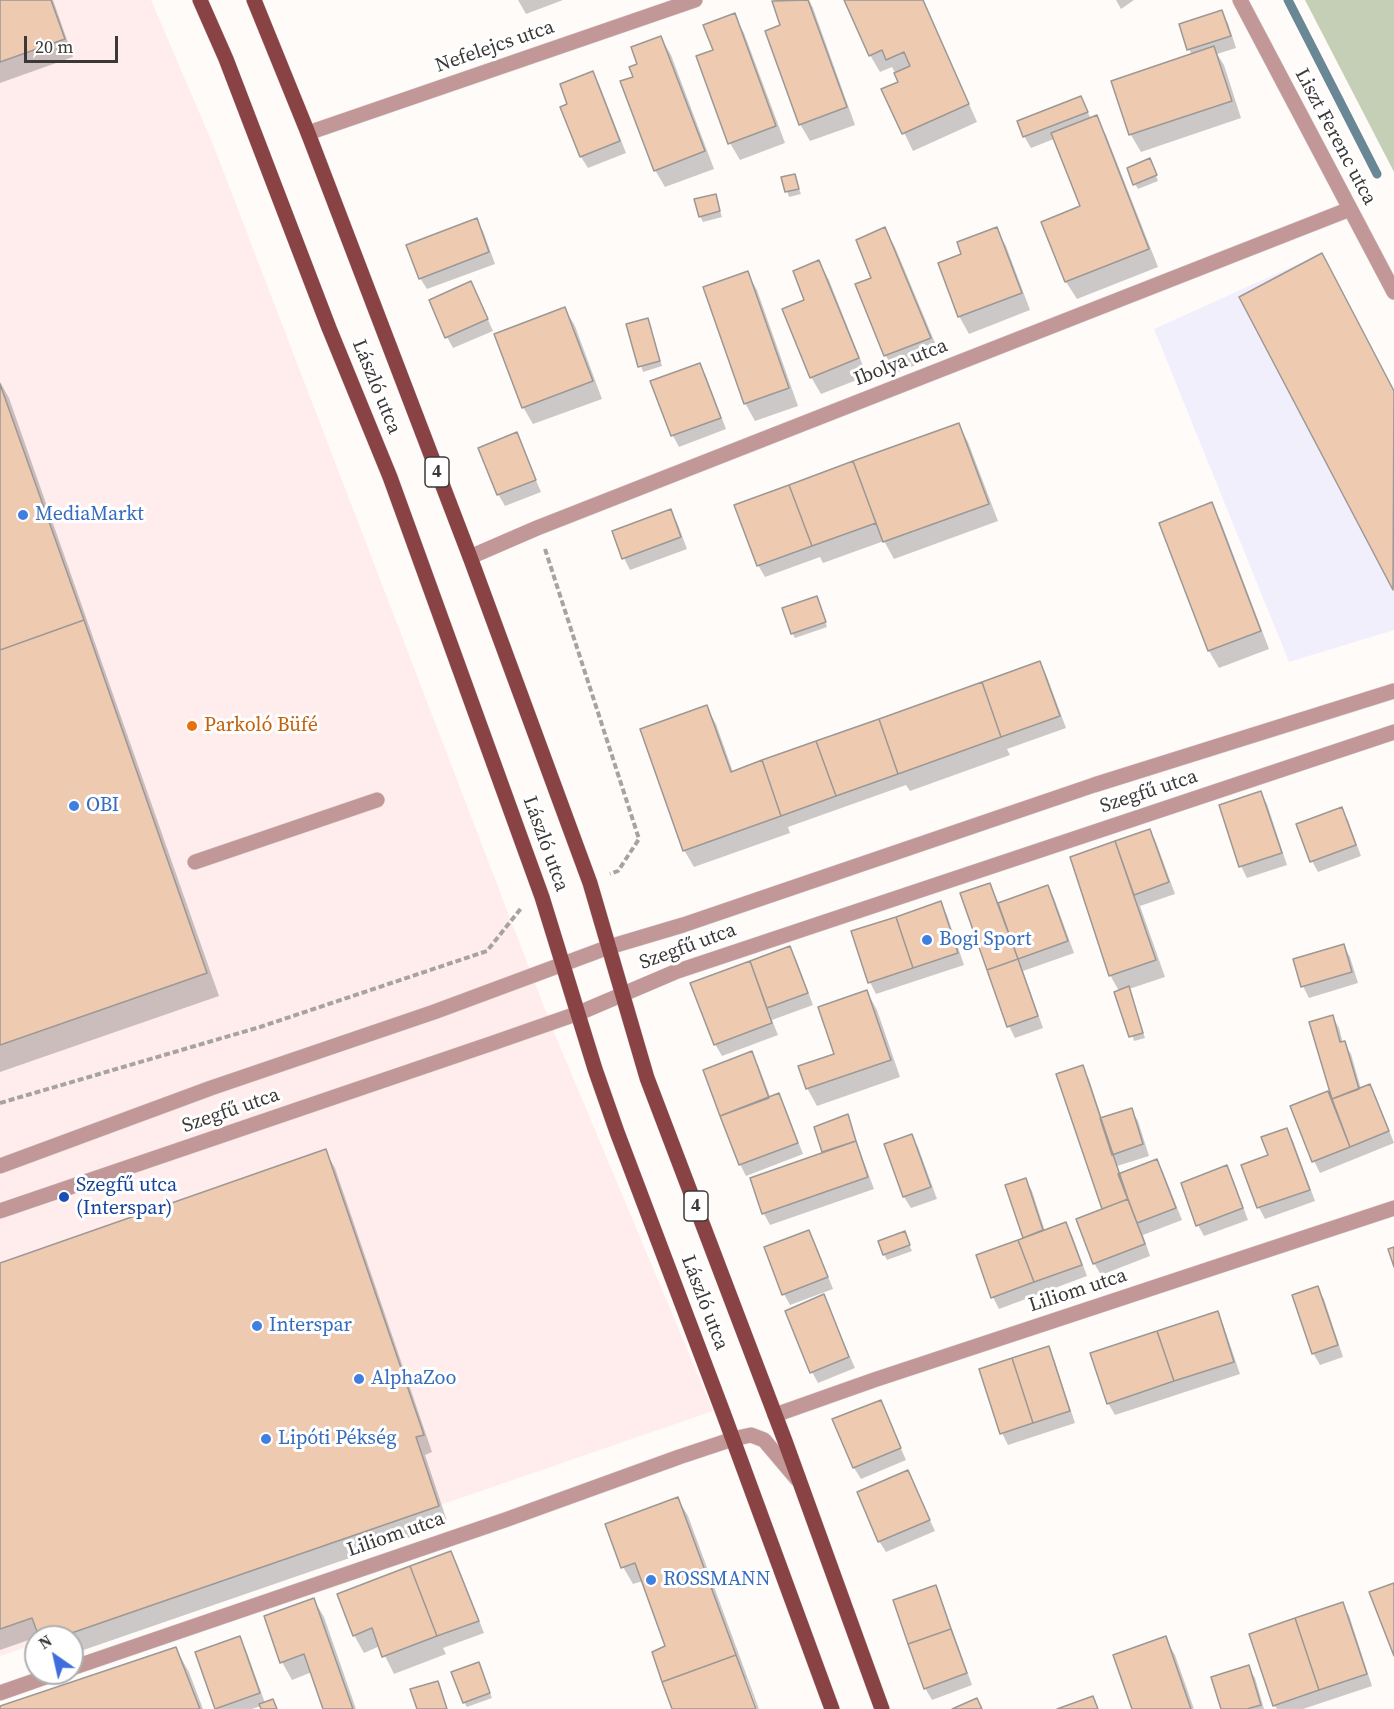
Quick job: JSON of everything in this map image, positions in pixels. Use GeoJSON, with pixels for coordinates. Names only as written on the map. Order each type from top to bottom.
{"type":"FeatureCollection","features":[{"type":"Feature","properties":{"kind":"main road","name":"László utca"},"geometry":{"type":"LineString","coordinates":[[200,0],[226,59],[324,317],[390,477],[542,897],[617,1132],[832,1709]]}},
{"type":"Feature","properties":{"kind":"main road","name":"László utca"},"geometry":{"type":"LineString","coordinates":[[254,0],[308,133],[470,557],[590,883],[647,1078],[775,1415],[882,1709]]}},
{"type":"Feature","properties":{"kind":"street","name":"Nefelejcs utca"},"geometry":{"type":"LineString","coordinates":[[308,133],[695,0]]}},
{"type":"Feature","properties":{"kind":"street","name":"Liszt Ferenc utca"},"geometry":{"type":"LineString","coordinates":[[1240,0],[1394,292]]}},
{"type":"Feature","properties":{"kind":"street","name":"Ibolya utca"},"geometry":{"type":"LineString","coordinates":[[470,557],[537,528],[1350,209]]}},
{"type":"Feature","properties":{"kind":"street","name":"Szegfű utca"},"geometry":{"type":"LineString","coordinates":[[0,1166],[211,1088],[434,1012],[609,947],[683,925],[1094,785],[1394,690]]}},
{"type":"Feature","properties":{"kind":"street","name":"Szegfű utca"},"geometry":{"type":"LineString","coordinates":[[0,1211],[579,1013],[675,972],[1394,732]]}},
{"type":"Feature","properties":{"kind":"street"},"geometry":{"type":"LineString","coordinates":[[195,862],[377,800]]}},
{"type":"Feature","properties":{"kind":"street","name":"Liliom utca"},"geometry":{"type":"LineString","coordinates":[[775,1415],[1394,1208]]}},
{"type":"Feature","properties":{"kind":"street","name":"Liliom utca"},"geometry":{"type":"LineString","coordinates":[[84,1664],[505,1520],[733,1439],[751,1435],[764,1440],[799,1481]]}},
{"type":"Feature","properties":{"kind":"street"},"geometry":{"type":"LineString","coordinates":[[0,1693],[24,1685]]}},
{"type":"Feature","properties":{"kind":"path"},"geometry":{"type":"LineString","coordinates":[[537,528],[639,839],[618,871]]}},
{"type":"Feature","properties":{"kind":"path"},"geometry":{"type":"LineString","coordinates":[[0,1103],[260,1027],[487,951],[519,908]]}},
{"type":"Feature","properties":{"kind":"shaded area"},"geometry":{"type":"Polygon","coordinates":[[[0,0],[151,0],[214,147],[553,1030],[713,1411],[84,1628],[84,1625],[24,1625],[24,1648],[0,1656],[0,0]]]}},
{"type":"Feature","properties":{"kind":"shaded area"},"geometry":{"type":"Polygon","coordinates":[[[1322,253],[1394,391],[1394,630],[1289,662],[1154,329],[1322,253]]]}},
{"type":"Feature","properties":{"kind":"green space"},"geometry":{"type":"Polygon","coordinates":[[[1305,0],[1394,0],[1394,172],[1305,0]]]}},
{"type":"Feature","properties":{"kind":"building"},"geometry":{"type":"Polygon","coordinates":[[[0,0],[51,0],[65,39],[0,62],[0,0]]]}},
{"type":"Feature","properties":{"kind":"building"},"geometry":{"type":"Polygon","coordinates":[[[808,0],[847,107],[799,125],[765,31],[780,25],[772,1],[808,0]]]}},
{"type":"Feature","properties":{"kind":"building"},"geometry":{"type":"Polygon","coordinates":[[[844,0],[923,0],[969,104],[902,134],[881,89],[898,82],[894,73],[910,66],[904,52],[886,60],[882,50],[869,56],[844,0]]]}},
{"type":"Feature","properties":{"kind":"building"},"geometry":{"type":"Polygon","coordinates":[[[1222,10],[1231,36],[1187,50],[1179,24],[1222,10]]]}},
{"type":"Feature","properties":{"kind":"building"},"geometry":{"type":"Polygon","coordinates":[[[735,13],[776,126],[728,144],[696,56],[713,50],[703,25],[735,13]]]}},
{"type":"Feature","properties":{"kind":"building"},"geometry":{"type":"Polygon","coordinates":[[[661,36],[705,151],[654,171],[620,81],[633,77],[629,67],[637,64],[631,47],[661,36]]]}},
{"type":"Feature","properties":{"kind":"building"},"geometry":{"type":"Polygon","coordinates":[[[1214,46],[1232,101],[1129,135],[1111,81],[1214,46]]]}},
{"type":"Feature","properties":{"kind":"building"},"geometry":{"type":"Polygon","coordinates":[[[593,71],[620,141],[580,157],[560,107],[567,104],[560,84],[593,71]]]}},
{"type":"Feature","properties":{"kind":"building"},"geometry":{"type":"Polygon","coordinates":[[[1081,96],[1088,112],[1023,137],[1017,121],[1081,96]]]}},
{"type":"Feature","properties":{"kind":"building"},"geometry":{"type":"Polygon","coordinates":[[[1097,115],[1149,249],[1065,282],[1041,222],[1080,206],[1051,133],[1097,115]]]}},
{"type":"Feature","properties":{"kind":"building"},"geometry":{"type":"Polygon","coordinates":[[[1150,158],[1157,175],[1133,185],[1127,168],[1150,158]]]}},
{"type":"Feature","properties":{"kind":"building"},"geometry":{"type":"Polygon","coordinates":[[[795,174],[799,189],[785,192],[781,177],[795,174]]]}},
{"type":"Feature","properties":{"kind":"building"},"geometry":{"type":"Polygon","coordinates":[[[716,194],[720,211],[699,217],[694,199],[716,194]]]}},
{"type":"Feature","properties":{"kind":"building"},"geometry":{"type":"Polygon","coordinates":[[[477,218],[489,252],[419,279],[406,245],[477,218]]]}},
{"type":"Feature","properties":{"kind":"building"},"geometry":{"type":"Polygon","coordinates":[[[885,227],[931,338],[884,356],[855,284],[871,278],[856,240],[885,227]]]}},
{"type":"Feature","properties":{"kind":"building"},"geometry":{"type":"Polygon","coordinates":[[[997,227],[1022,293],[958,317],[938,263],[961,254],[957,242],[997,227]]]}},
{"type":"Feature","properties":{"kind":"building"},"geometry":{"type":"Polygon","coordinates":[[[1322,253],[1394,391],[1393,590],[1239,297],[1322,253]]]}},
{"type":"Feature","properties":{"kind":"building"},"geometry":{"type":"Polygon","coordinates":[[[819,260],[859,358],[810,378],[782,309],[804,300],[793,271],[819,260]]]}},
{"type":"Feature","properties":{"kind":"building"},"geometry":{"type":"Polygon","coordinates":[[[748,271],[789,388],[744,404],[703,287],[748,271]]]}},
{"type":"Feature","properties":{"kind":"building"},"geometry":{"type":"Polygon","coordinates":[[[471,281],[488,319],[445,338],[429,300],[471,281]]]}},
{"type":"Feature","properties":{"kind":"building"},"geometry":{"type":"Polygon","coordinates":[[[565,307],[593,381],[522,408],[494,334],[565,307]]]}},
{"type":"Feature","properties":{"kind":"building"},"geometry":{"type":"Polygon","coordinates":[[[648,318],[660,361],[638,367],[626,324],[648,318]]]}},
{"type":"Feature","properties":{"kind":"building"},"geometry":{"type":"Polygon","coordinates":[[[700,363],[721,418],[671,436],[650,381],[700,363]]]}},
{"type":"Feature","properties":{"kind":"building","name":"MediaMarkt"},"geometry":{"type":"Polygon","coordinates":[[[0,384],[84,620],[0,650],[0,384]]]}},
{"type":"Feature","properties":{"kind":"building"},"geometry":{"type":"Polygon","coordinates":[[[959,423],[989,504],[883,542],[853,461],[959,423]]]}},
{"type":"Feature","properties":{"kind":"building"},"geometry":{"type":"Polygon","coordinates":[[[517,432],[536,480],[497,495],[478,448],[517,432]]]}},
{"type":"Feature","properties":{"kind":"building"},"geometry":{"type":"Polygon","coordinates":[[[853,461],[876,523],[812,546],[789,485],[853,461]]]}},
{"type":"Feature","properties":{"kind":"building"},"geometry":{"type":"Polygon","coordinates":[[[789,485],[812,546],[757,566],[734,505],[789,485]]]}},
{"type":"Feature","properties":{"kind":"building"},"geometry":{"type":"Polygon","coordinates":[[[1212,502],[1261,631],[1208,651],[1159,523],[1212,502]]]}},
{"type":"Feature","properties":{"kind":"building"},"geometry":{"type":"Polygon","coordinates":[[[671,509],[681,537],[622,559],[612,531],[671,509]]]}},
{"type":"Feature","properties":{"kind":"building"},"geometry":{"type":"Polygon","coordinates":[[[817,596],[826,622],[791,634],[782,608],[817,596]]]}},
{"type":"Feature","properties":{"kind":"building","name":"OBI"},"geometry":{"type":"Polygon","coordinates":[[[84,620],[207,973],[0,1045],[0,650],[84,620]]]}},
{"type":"Feature","properties":{"kind":"building"},"geometry":{"type":"Polygon","coordinates":[[[1040,661],[1060,716],[1001,737],[982,682],[1040,661]]]}},
{"type":"Feature","properties":{"kind":"building"},"geometry":{"type":"Polygon","coordinates":[[[982,682],[1001,737],[898,774],[879,719],[982,682]]]}},
{"type":"Feature","properties":{"kind":"building"},"geometry":{"type":"Polygon","coordinates":[[[707,705],[731,772],[762,760],[781,816],[683,851],[640,729],[707,705]]]}},
{"type":"Feature","properties":{"kind":"building"},"geometry":{"type":"Polygon","coordinates":[[[879,719],[898,774],[836,796],[816,741],[879,719]]]}},
{"type":"Feature","properties":{"kind":"building"},"geometry":{"type":"Polygon","coordinates":[[[816,741],[836,796],[781,816],[762,760],[816,741]]]}},
{"type":"Feature","properties":{"kind":"building"},"geometry":{"type":"Polygon","coordinates":[[[1261,791],[1282,853],[1239,867],[1219,805],[1261,791]]]}},
{"type":"Feature","properties":{"kind":"building"},"geometry":{"type":"Polygon","coordinates":[[[1342,807],[1356,845],[1310,862],[1296,824],[1342,807]]]}},
{"type":"Feature","properties":{"kind":"building"},"geometry":{"type":"Polygon","coordinates":[[[1150,829],[1169,882],[1134,895],[1115,841],[1150,829]]]}},
{"type":"Feature","properties":{"kind":"building"},"geometry":{"type":"Polygon","coordinates":[[[1115,841],[1156,960],[1109,976],[1070,857],[1115,841]]]}},
{"type":"Feature","properties":{"kind":"building"},"geometry":{"type":"Polygon","coordinates":[[[990,883],[1018,959],[987,970],[960,893],[990,883]]]}},
{"type":"Feature","properties":{"kind":"building"},"geometry":{"type":"Polygon","coordinates":[[[1048,885],[1068,941],[1018,959],[998,903],[1048,885]]]}},
{"type":"Feature","properties":{"kind":"building"},"geometry":{"type":"Polygon","coordinates":[[[941,901],[958,953],[913,968],[896,917],[941,901]]]}},
{"type":"Feature","properties":{"kind":"building"},"geometry":{"type":"Polygon","coordinates":[[[896,917],[913,968],[868,983],[851,931],[896,917]]]}},
{"type":"Feature","properties":{"kind":"building"},"geometry":{"type":"Polygon","coordinates":[[[1344,944],[1352,972],[1301,987],[1293,959],[1344,944]]]}},
{"type":"Feature","properties":{"kind":"building"},"geometry":{"type":"Polygon","coordinates":[[[790,946],[808,993],[767,1008],[750,961],[790,946]]]}},
{"type":"Feature","properties":{"kind":"building"},"geometry":{"type":"Polygon","coordinates":[[[1018,959],[1038,1016],[1007,1027],[987,970],[1018,959]]]}},
{"type":"Feature","properties":{"kind":"building"},"geometry":{"type":"Polygon","coordinates":[[[750,961],[772,1023],[714,1045],[690,983],[750,961]]]}},
{"type":"Feature","properties":{"kind":"building"},"geometry":{"type":"Polygon","coordinates":[[[1129,986],[1143,1033],[1129,1037],[1114,992],[1129,986]]]}},
{"type":"Feature","properties":{"kind":"building"},"geometry":{"type":"Polygon","coordinates":[[[867,990],[891,1060],[806,1089],[798,1066],[834,1054],[818,1007],[867,990]]]}},
{"type":"Feature","properties":{"kind":"building"},"geometry":{"type":"Polygon","coordinates":[[[1333,1015],[1340,1042],[1345,1041],[1359,1089],[1332,1099],[1309,1022],[1333,1015]]]}},
{"type":"Feature","properties":{"kind":"building"},"geometry":{"type":"Polygon","coordinates":[[[752,1051],[769,1098],[720,1116],[703,1070],[752,1051]]]}},
{"type":"Feature","properties":{"kind":"building"},"geometry":{"type":"Polygon","coordinates":[[[1083,1065],[1128,1199],[1102,1209],[1056,1074],[1083,1065]]]}},
{"type":"Feature","properties":{"kind":"building"},"geometry":{"type":"Polygon","coordinates":[[[1370,1084],[1389,1131],[1350,1147],[1332,1099],[1370,1084]]]}},
{"type":"Feature","properties":{"kind":"building"},"geometry":{"type":"Polygon","coordinates":[[[1328,1091],[1350,1147],[1312,1162],[1290,1106],[1328,1091]]]}},
{"type":"Feature","properties":{"kind":"building"},"geometry":{"type":"Polygon","coordinates":[[[779,1093],[798,1143],[739,1165],[720,1116],[779,1093]]]}},
{"type":"Feature","properties":{"kind":"building"},"geometry":{"type":"Polygon","coordinates":[[[1132,1108],[1143,1144],[1112,1155],[1100,1118],[1132,1108]]]}},
{"type":"Feature","properties":{"kind":"building"},"geometry":{"type":"Polygon","coordinates":[[[848,1114],[856,1141],[822,1152],[814,1127],[848,1114]]]}},
{"type":"Feature","properties":{"kind":"building"},"geometry":{"type":"Polygon","coordinates":[[[1287,1128],[1310,1190],[1257,1208],[1241,1165],[1268,1155],[1261,1137],[1287,1128]]]}},
{"type":"Feature","properties":{"kind":"building"},"geometry":{"type":"Polygon","coordinates":[[[912,1134],[931,1187],[903,1197],[884,1144],[912,1134]]]}},
{"type":"Feature","properties":{"kind":"building"},"geometry":{"type":"Polygon","coordinates":[[[856,1141],[868,1177],[762,1214],[750,1178],[856,1141]]]}},
{"type":"Feature","properties":{"kind":"building"},"geometry":{"type":"Polygon","coordinates":[[[326,1149],[424,1435],[416,1437],[439,1506],[84,1629],[84,1625],[35,1625],[32,1618],[0,1629],[0,1263],[326,1149]]]}},
{"type":"Feature","properties":{"kind":"building"},"geometry":{"type":"Polygon","coordinates":[[[1157,1159],[1176,1208],[1137,1223],[1118,1174],[1157,1159]]]}},
{"type":"Feature","properties":{"kind":"building"},"geometry":{"type":"Polygon","coordinates":[[[1227,1165],[1243,1208],[1196,1226],[1181,1183],[1227,1165]]]}},
{"type":"Feature","properties":{"kind":"building"},"geometry":{"type":"Polygon","coordinates":[[[1026,1178],[1043,1230],[1023,1238],[1005,1185],[1026,1178]]]}},
{"type":"Feature","properties":{"kind":"building"},"geometry":{"type":"Polygon","coordinates":[[[1128,1199],[1145,1244],[1093,1264],[1076,1219],[1128,1199]]]}},
{"type":"Feature","properties":{"kind":"building"},"geometry":{"type":"Polygon","coordinates":[[[1066,1222],[1082,1265],[1034,1282],[1018,1240],[1066,1222]]]}},
{"type":"Feature","properties":{"kind":"building"},"geometry":{"type":"Polygon","coordinates":[[[809,1230],[828,1277],[782,1295],[764,1247],[809,1230]]]}},
{"type":"Feature","properties":{"kind":"building"},"geometry":{"type":"Polygon","coordinates":[[[905,1231],[910,1245],[883,1255],[878,1241],[905,1231]]]}},
{"type":"Feature","properties":{"kind":"building"},"geometry":{"type":"Polygon","coordinates":[[[1018,1240],[1034,1282],[991,1298],[976,1255],[1018,1240]]]}},
{"type":"Feature","properties":{"kind":"building"},"geometry":{"type":"Polygon","coordinates":[[[1394,1247],[1394,1267],[1388,1249],[1394,1247]]]}},
{"type":"Feature","properties":{"kind":"building"},"geometry":{"type":"Polygon","coordinates":[[[1318,1286],[1338,1345],[1312,1354],[1292,1295],[1318,1286]]]}},
{"type":"Feature","properties":{"kind":"building"},"geometry":{"type":"Polygon","coordinates":[[[824,1294],[849,1357],[810,1373],[785,1311],[824,1294]]]}},
{"type":"Feature","properties":{"kind":"building"},"geometry":{"type":"Polygon","coordinates":[[[1218,1311],[1234,1362],[1174,1381],[1157,1331],[1218,1311]]]}},
{"type":"Feature","properties":{"kind":"building"},"geometry":{"type":"Polygon","coordinates":[[[1157,1331],[1174,1381],[1107,1404],[1090,1353],[1157,1331]]]}},
{"type":"Feature","properties":{"kind":"building"},"geometry":{"type":"Polygon","coordinates":[[[1049,1346],[1070,1411],[1033,1423],[1012,1358],[1049,1346]]]}},
{"type":"Feature","properties":{"kind":"building"},"geometry":{"type":"Polygon","coordinates":[[[1012,1358],[1033,1423],[1000,1434],[979,1369],[1012,1358]]]}},
{"type":"Feature","properties":{"kind":"building"},"geometry":{"type":"Polygon","coordinates":[[[881,1400],[901,1448],[853,1468],[832,1419],[881,1400]]]}},
{"type":"Feature","properties":{"kind":"building"},"geometry":{"type":"Polygon","coordinates":[[[908,1470],[930,1520],[878,1542],[857,1492],[908,1470]]]}},
{"type":"Feature","properties":{"kind":"building"},"geometry":{"type":"Polygon","coordinates":[[[678,1497],[736,1655],[662,1682],[652,1652],[665,1646],[635,1563],[621,1568],[605,1524],[678,1497]]]}},
{"type":"Feature","properties":{"kind":"building"},"geometry":{"type":"Polygon","coordinates":[[[451,1551],[479,1621],[437,1636],[410,1566],[451,1551]]]}},
{"type":"Feature","properties":{"kind":"building"},"geometry":{"type":"Polygon","coordinates":[[[410,1566],[437,1636],[382,1657],[372,1628],[353,1636],[337,1594],[410,1566]]]}},
{"type":"Feature","properties":{"kind":"building"},"geometry":{"type":"Polygon","coordinates":[[[1394,1583],[1394,1656],[1369,1592],[1394,1583]]]}},
{"type":"Feature","properties":{"kind":"building"},"geometry":{"type":"Polygon","coordinates":[[[936,1585],[951,1629],[908,1644],[893,1600],[936,1585]]]}},
{"type":"Feature","properties":{"kind":"building"},"geometry":{"type":"Polygon","coordinates":[[[314,1598],[353,1709],[323,1709],[304,1654],[280,1663],[264,1616],[314,1598]]]}},
{"type":"Feature","properties":{"kind":"building"},"geometry":{"type":"Polygon","coordinates":[[[1343,1602],[1367,1674],[1319,1690],[1295,1618],[1343,1602]]]}},
{"type":"Feature","properties":{"kind":"building"},"geometry":{"type":"Polygon","coordinates":[[[1295,1618],[1319,1690],[1273,1706],[1249,1634],[1295,1618]]]}},
{"type":"Feature","properties":{"kind":"building"},"geometry":{"type":"Polygon","coordinates":[[[951,1629],[967,1673],[924,1689],[908,1644],[951,1629]]]}},
{"type":"Feature","properties":{"kind":"building"},"geometry":{"type":"Polygon","coordinates":[[[240,1636],[260,1693],[215,1709],[195,1652],[240,1636]]]}},
{"type":"Feature","properties":{"kind":"building"},"geometry":{"type":"Polygon","coordinates":[[[1166,1636],[1191,1709],[1132,1709],[1113,1655],[1166,1636]]]}},
{"type":"Feature","properties":{"kind":"building"},"geometry":{"type":"Polygon","coordinates":[[[176,1647],[200,1709],[0,1709],[0,1706],[63,1685],[84,1685],[84,1678],[176,1647]]]}},
{"type":"Feature","properties":{"kind":"building"},"geometry":{"type":"Polygon","coordinates":[[[736,1655],[756,1709],[672,1709],[662,1682],[736,1655]]]}},
{"type":"Feature","properties":{"kind":"building"},"geometry":{"type":"Polygon","coordinates":[[[479,1662],[490,1693],[463,1703],[451,1672],[479,1662]]]}},
{"type":"Feature","properties":{"kind":"building"},"geometry":{"type":"Polygon","coordinates":[[[1249,1665],[1261,1705],[1247,1709],[1221,1709],[1211,1677],[1249,1665]]]}},
{"type":"Feature","properties":{"kind":"building"},"geometry":{"type":"Polygon","coordinates":[[[438,1681],[447,1709],[417,1709],[410,1689],[438,1681]]]}},
{"type":"Feature","properties":{"kind":"building"},"geometry":{"type":"Polygon","coordinates":[[[1093,1696],[1098,1709],[1057,1709],[1093,1696]]]}},
{"type":"Feature","properties":{"kind":"building"},"geometry":{"type":"Polygon","coordinates":[[[977,1698],[982,1709],[952,1709],[977,1698]]]}},
{"type":"Feature","properties":{"kind":"building"},"geometry":{"type":"Polygon","coordinates":[[[273,1699],[277,1709],[261,1709],[259,1704],[273,1699]]]}},
{"type":"Feature","properties":{"kind":"waterway"},"geometry":{"type":"LineString","coordinates":[[1288,0],[1377,174]]}},
{"type":"Feature","properties":{"kind":"place","name":"MediaMarkt"},"geometry":{"type":"Point","coordinates":[23,515]}},
{"type":"Feature","properties":{"kind":"place","name":"Parkoló Büfé"},"geometry":{"type":"Point","coordinates":[192,726]}},
{"type":"Feature","properties":{"kind":"place","name":"OBI"},"geometry":{"type":"Point","coordinates":[74,806]}},
{"type":"Feature","properties":{"kind":"place","name":"Bogi Sport"},"geometry":{"type":"Point","coordinates":[927,940]}},
{"type":"Feature","properties":{"kind":"place","name":"Szegfű utca (Interspar)"},"geometry":{"type":"Point","coordinates":[64,1197]}},
{"type":"Feature","properties":{"kind":"place","name":"Interspar"},"geometry":{"type":"Point","coordinates":[257,1326]}},
{"type":"Feature","properties":{"kind":"place","name":"AlphaZoo"},"geometry":{"type":"Point","coordinates":[359,1379]}},
{"type":"Feature","properties":{"kind":"place","name":"Lipóti Pékség"},"geometry":{"type":"Point","coordinates":[266,1439]}},
{"type":"Feature","properties":{"kind":"place","name":"ROSSMANN"},"geometry":{"type":"Point","coordinates":[651,1580]}}]}
